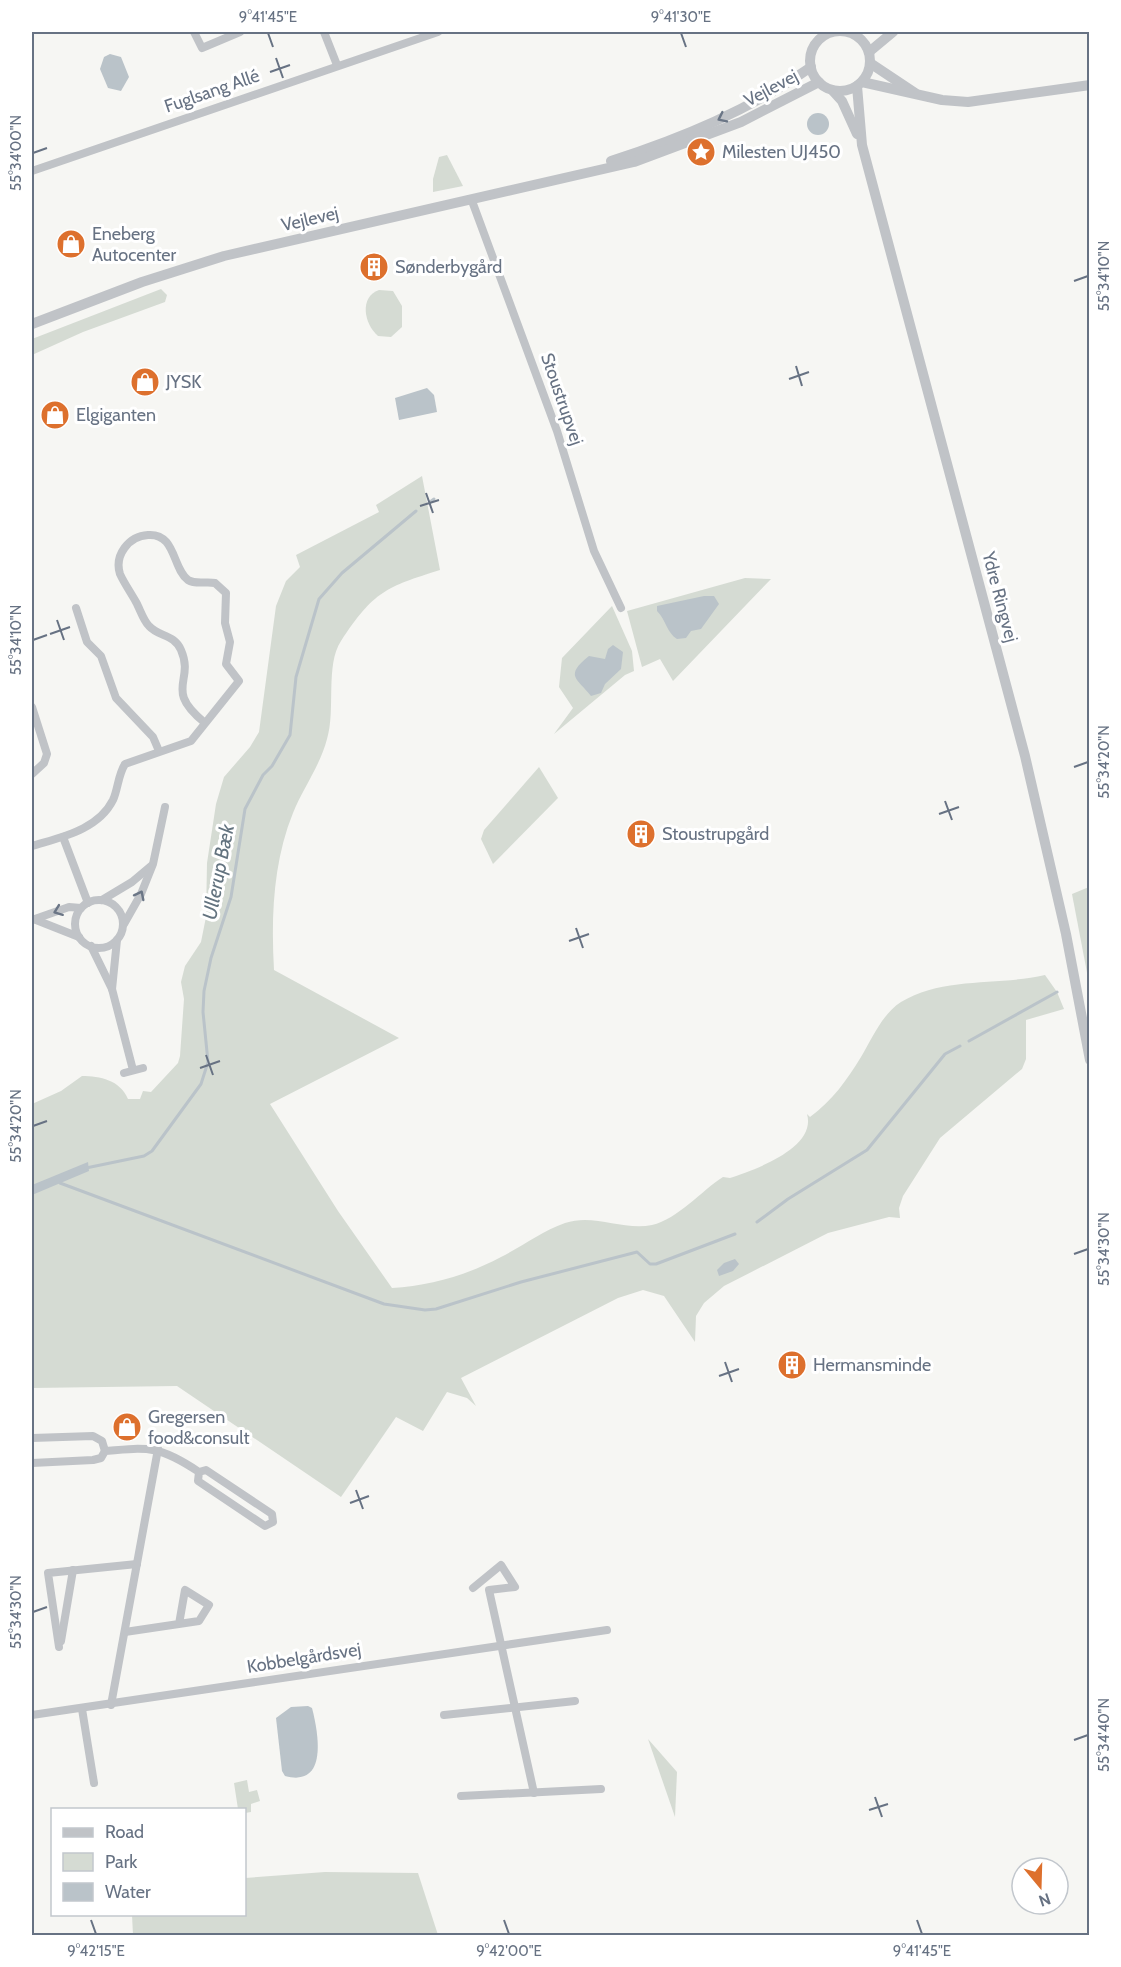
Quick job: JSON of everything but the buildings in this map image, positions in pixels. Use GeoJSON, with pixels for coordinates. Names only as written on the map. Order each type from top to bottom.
{"type":"FeatureCollection","features":[{"type":"Feature","properties":{"kind":"street"},"geometry":{"type":"LineString","coordinates":[[194,32],[202,48],[240,32]]}},
{"type":"Feature","properties":{"kind":"street"},"geometry":{"type":"LineString","coordinates":[[324,32],[337,65]]}},
{"type":"Feature","properties":{"kind":"street","name":"Fuglsang Allé"},"geometry":{"type":"LineString","coordinates":[[32,171],[438,32]]}},
{"type":"Feature","properties":{"kind":"street"},"geometry":{"type":"LineString","coordinates":[[915,93],[869,58],[862,34],[841,32],[824,36],[813,50],[811,67],[819,82],[832,90],[845,91],[859,84],[942,100],[968,102],[1089,85]]}},
{"type":"Feature","properties":{"kind":"street"},"geometry":{"type":"LineString","coordinates":[[859,84],[869,58],[893,32]]}},
{"type":"Feature","properties":{"kind":"street","name":"Vejlevej"},"geometry":{"type":"LineString","coordinates":[[602,168],[610,161],[705,126],[756,101],[811,67]]}},
{"type":"Feature","properties":{"kind":"street","name":"Vejlevej"},"geometry":{"type":"LineString","coordinates":[[32,324],[142,282],[224,256],[472,201],[602,168],[613,168],[741,122],[819,82]]}},
{"type":"Feature","properties":{"kind":"street","name":"Ydre Ringvej"},"geometry":{"type":"LineString","coordinates":[[859,84],[862,145]]}},
{"type":"Feature","properties":{"kind":"street","name":"Ydre Ringvej"},"geometry":{"type":"LineString","coordinates":[[832,90],[842,101],[862,145],[1027,766],[1066,934],[1089,1060]]}},
{"type":"Feature","properties":{"kind":"street","name":"Stoustrupvej"},"geometry":{"type":"LineString","coordinates":[[472,201],[557,431],[594,551],[621,608]]}},
{"type":"Feature","properties":{"kind":"street"},"geometry":{"type":"LineString","coordinates":[[32,846],[63,837],[94,822],[103,814],[116,793],[126,764],[190,741],[205,723],[239,681],[226,664],[230,642],[225,623],[226,593],[214,583],[193,582],[187,579],[170,545],[159,538],[150,534],[137,537],[127,543],[120,553],[120,573],[148,625],[156,632],[170,636],[181,650],[184,668],[182,696],[192,713],[205,723]]}},
{"type":"Feature","properties":{"kind":"street"},"geometry":{"type":"LineString","coordinates":[[76,609],[87,642],[101,656],[116,698],[153,738],[159,751]]}},
{"type":"Feature","properties":{"kind":"street"},"geometry":{"type":"LineString","coordinates":[[32,707],[47,754],[44,763],[32,774]]}},
{"type":"Feature","properties":{"kind":"street"},"geometry":{"type":"LineString","coordinates":[[112,989],[117,940],[141,894],[153,864],[165,807]]}},
{"type":"Feature","properties":{"kind":"street"},"geometry":{"type":"LineString","coordinates":[[63,837],[85,905],[75,922],[79,937]]}},
{"type":"Feature","properties":{"kind":"street"},"geometry":{"type":"LineString","coordinates":[[34,920],[69,907],[102,900],[132,882],[153,864]]}},
{"type":"Feature","properties":{"kind":"street"},"geometry":{"type":"LineString","coordinates":[[102,900],[117,907],[124,924]]}},
{"type":"Feature","properties":{"kind":"street"},"geometry":{"type":"LineString","coordinates":[[34,920],[79,937],[91,946],[112,989],[128,1072],[143,1068]]}},
{"type":"Feature","properties":{"kind":"street"},"geometry":{"type":"LineString","coordinates":[[91,946],[105,947],[117,940]]}},
{"type":"Feature","properties":{"kind":"street"},"geometry":{"type":"LineString","coordinates":[[32,1438],[93,1436],[102,1441],[105,1451],[101,1458],[93,1460],[32,1463]]}},
{"type":"Feature","properties":{"kind":"street"},"geometry":{"type":"LineString","coordinates":[[105,1451],[158,1449],[173,1455],[199,1472],[206,1470],[272,1514],[273,1522],[265,1526],[198,1481],[199,1472]]}},
{"type":"Feature","properties":{"kind":"street"},"geometry":{"type":"LineString","coordinates":[[111,1705],[158,1449]]}},
{"type":"Feature","properties":{"kind":"street"},"geometry":{"type":"LineString","coordinates":[[73,1570],[59,1647],[48,1573],[73,1570],[137,1564]]}},
{"type":"Feature","properties":{"kind":"street"},"geometry":{"type":"LineString","coordinates":[[501,1565],[515,1587],[489,1590],[473,1588],[501,1565]]}},
{"type":"Feature","properties":{"kind":"street"},"geometry":{"type":"LineString","coordinates":[[489,1590],[534,1793]]}},
{"type":"Feature","properties":{"kind":"street"},"geometry":{"type":"LineString","coordinates":[[125,1632],[179,1624]]}},
{"type":"Feature","properties":{"kind":"street","name":"Kobbelgårdsvej"},"geometry":{"type":"LineString","coordinates":[[32,1715],[607,1630]]}},
{"type":"Feature","properties":{"kind":"street"},"geometry":{"type":"LineString","coordinates":[[444,1715],[575,1701]]}},
{"type":"Feature","properties":{"kind":"street"},"geometry":{"type":"LineString","coordinates":[[82,1709],[94,1783]]}},
{"type":"Feature","properties":{"kind":"street"},"geometry":{"type":"LineString","coordinates":[[461,1796],[601,1790]]}},
{"type":"Feature","properties":{"kind":"green space"},"geometry":{"type":"Polygon","coordinates":[[[447,155],[463,186],[433,192],[433,179],[439,157],[447,155]]]}},
{"type":"Feature","properties":{"kind":"green space"},"geometry":{"type":"Polygon","coordinates":[[[161,289],[167,295],[165,302],[83,332],[32,355],[32,339],[161,289]]]}},
{"type":"Feature","properties":{"kind":"green space"},"geometry":{"type":"Polygon","coordinates":[[[379,290],[393,291],[402,306],[402,327],[391,337],[378,336],[369,325],[367,318],[368,298],[379,290]]]}},
{"type":"Feature","properties":{"kind":"green space"},"geometry":{"type":"Polygon","coordinates":[[[422,476],[440,570],[406,581],[383,593],[363,611],[336,651],[333,662],[330,728],[320,758],[286,832],[277,870],[273,910],[274,970],[399,1038],[270,1104],[338,1211],[392,1288],[420,1285],[462,1274],[509,1253],[548,1230],[576,1220],[630,1226],[662,1222],[680,1211],[723,1177],[730,1178],[781,1156],[803,1137],[808,1126],[807,1114],[810,1117],[818,1111],[845,1082],[888,1013],[901,1002],[918,994],[953,985],[1045,975],[1057,992],[1064,1009],[1026,1020],[1026,1059],[1022,1069],[940,1138],[903,1196],[899,1208],[900,1218],[889,1217],[828,1233],[724,1286],[704,1303],[696,1316],[695,1342],[664,1296],[643,1290],[618,1298],[461,1378],[476,1406],[467,1398],[447,1392],[423,1431],[396,1417],[341,1497],[177,1386],[32,1388],[32,1104],[61,1091],[82,1076],[109,1080],[120,1087],[128,1099],[140,1099],[143,1091],[151,1092],[178,1063],[184,999],[181,982],[185,966],[201,942],[206,917],[207,863],[216,804],[224,777],[250,747],[259,732],[276,606],[286,581],[300,567],[296,555],[379,512],[376,505],[422,476]]]}},
{"type":"Feature","properties":{"kind":"green space"},"geometry":{"type":"Polygon","coordinates":[[[745,578],[771,579],[673,681],[660,659],[642,667],[627,611],[745,578]]]}},
{"type":"Feature","properties":{"kind":"green space"},"geometry":{"type":"Polygon","coordinates":[[[612,606],[632,651],[634,671],[625,675],[554,734],[573,708],[559,687],[562,658],[612,606]]]}},
{"type":"Feature","properties":{"kind":"green space"},"geometry":{"type":"Polygon","coordinates":[[[539,767],[558,798],[493,864],[481,839],[484,830],[539,767]]]}},
{"type":"Feature","properties":{"kind":"green space"},"geometry":{"type":"Polygon","coordinates":[[[1090,888],[1089,983],[1072,894],[1090,888]]]}},
{"type":"Feature","properties":{"kind":"green space"},"geometry":{"type":"Polygon","coordinates":[[[648,1739],[677,1772],[675,1817],[648,1739]]]}},
{"type":"Feature","properties":{"kind":"green space"},"geometry":{"type":"Polygon","coordinates":[[[247,1780],[249,1792],[257,1790],[260,1801],[251,1804],[251,1812],[246,1813],[246,1808],[238,1808],[234,1783],[247,1780]]]}},
{"type":"Feature","properties":{"kind":"green space"},"geometry":{"type":"Polygon","coordinates":[[[325,1872],[418,1873],[438,1935],[133,1935],[132,1916],[246,1916],[246,1878],[325,1872]]]}},
{"type":"Feature","properties":{"kind":"water"},"geometry":{"type":"Polygon","coordinates":[[[110,54],[121,57],[129,77],[121,91],[108,88],[100,69],[104,57],[110,54]]]}},
{"type":"Feature","properties":{"kind":"water"},"geometry":{"type":"Polygon","coordinates":[[[818,113],[828,120],[829,124],[822,134],[818,135],[808,128],[807,124],[814,114],[818,113]]]}},
{"type":"Feature","properties":{"kind":"water"},"geometry":{"type":"Polygon","coordinates":[[[427,388],[434,395],[437,412],[399,420],[395,398],[427,388]]]}},
{"type":"Feature","properties":{"kind":"water"},"geometry":{"type":"Polygon","coordinates":[[[714,596],[719,604],[701,629],[691,631],[686,638],[677,639],[657,611],[657,606],[714,596]]]}},
{"type":"Feature","properties":{"kind":"water"},"geometry":{"type":"Polygon","coordinates":[[[613,645],[623,652],[621,669],[605,684],[601,693],[591,696],[575,677],[577,668],[589,656],[605,659],[608,649],[613,645]]]}},
{"type":"Feature","properties":{"kind":"water"},"geometry":{"type":"Polygon","coordinates":[[[88,1162],[89,1171],[32,1195],[32,1185],[88,1162]]]}},
{"type":"Feature","properties":{"kind":"water"},"geometry":{"type":"Polygon","coordinates":[[[735,1259],[739,1264],[733,1271],[719,1276],[717,1270],[724,1263],[735,1259]]]}},
{"type":"Feature","properties":{"kind":"water"},"geometry":{"type":"Polygon","coordinates":[[[308,1706],[312,1708],[318,1743],[314,1766],[309,1774],[299,1777],[285,1776],[282,1771],[276,1718],[291,1707],[308,1706]]]}},
{"type":"Feature","properties":{"kind":"waterway","name":"Ullerup Bæk"},"geometry":{"type":"LineString","coordinates":[[430,502],[434,499]]}},
{"type":"Feature","properties":{"kind":"waterway","name":"Ullerup Bæk"},"geometry":{"type":"LineString","coordinates":[[86,1168],[144,1156],[152,1151],[201,1084],[208,1062],[203,1012],[204,991],[211,958],[231,897],[245,809],[263,775],[272,766],[290,735],[296,677],[319,599],[342,573],[416,511]]}},
{"type":"Feature","properties":{"kind":"waterway"},"geometry":{"type":"LineString","coordinates":[[969,1041],[1057,992]]}},
{"type":"Feature","properties":{"kind":"waterway"},"geometry":{"type":"LineString","coordinates":[[757,1222],[788,1199],[867,1150],[945,1054],[960,1046]]}},
{"type":"Feature","properties":{"kind":"waterway"},"geometry":{"type":"LineString","coordinates":[[60,1183],[384,1304],[425,1310],[436,1309],[521,1282],[637,1252],[650,1264],[656,1264],[735,1234]]}},
{"type":"Feature","properties":{"kind":"place","name":"Milesten UJ450"},"geometry":{"type":"Point","coordinates":[701,152]}},
{"type":"Feature","properties":{"kind":"place","name":"Eneberg Autocenter"},"geometry":{"type":"Point","coordinates":[71,244]}},
{"type":"Feature","properties":{"kind":"place","name":"Sønderbygård"},"geometry":{"type":"Point","coordinates":[374,267]}},
{"type":"Feature","properties":{"kind":"place","name":"JYSK"},"geometry":{"type":"Point","coordinates":[145,382]}},
{"type":"Feature","properties":{"kind":"place","name":"Elgiganten"},"geometry":{"type":"Point","coordinates":[55,415]}},
{"type":"Feature","properties":{"kind":"place","name":"Stoustrupgård"},"geometry":{"type":"Point","coordinates":[641,834]}},
{"type":"Feature","properties":{"kind":"place","name":"Hermansminde"},"geometry":{"type":"Point","coordinates":[792,1365]}},
{"type":"Feature","properties":{"kind":"place","name":"Gregersen food&consult"},"geometry":{"type":"Point","coordinates":[127,1427]}}]}
